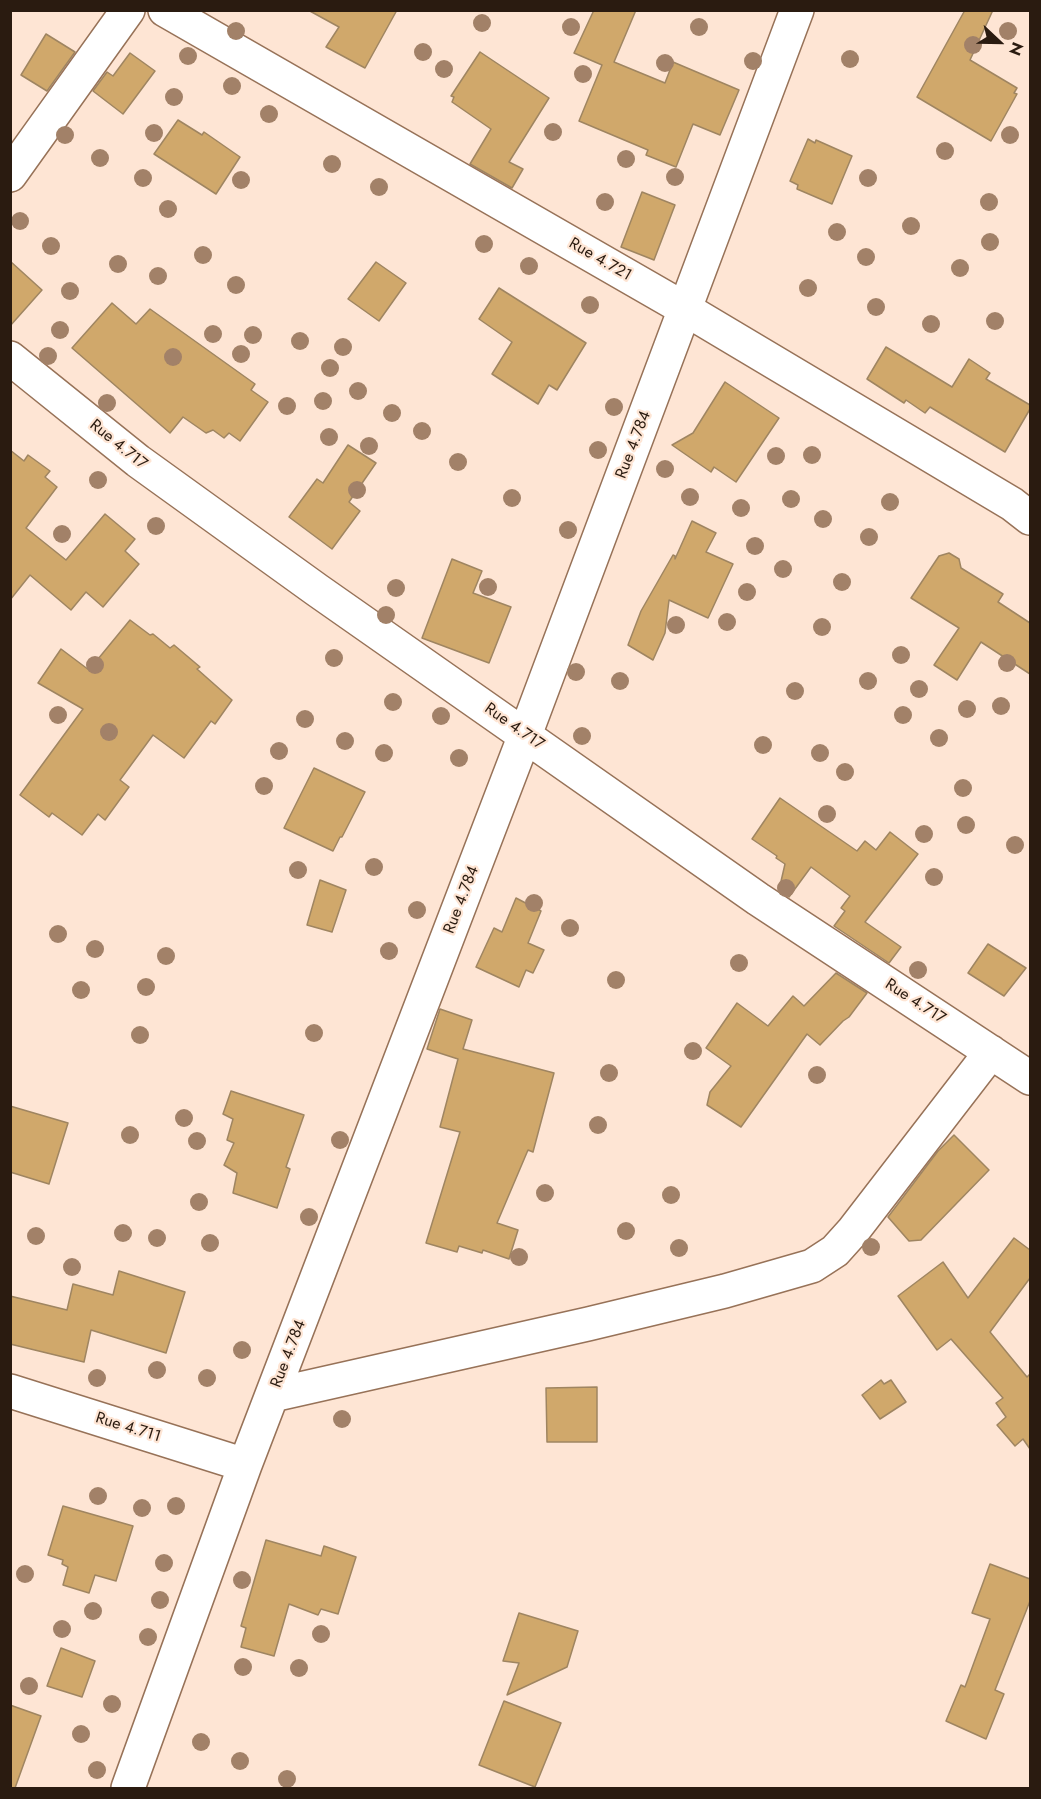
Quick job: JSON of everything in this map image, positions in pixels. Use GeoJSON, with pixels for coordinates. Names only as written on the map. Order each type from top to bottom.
{"type":"FeatureCollection","features":[{"type":"Feature","properties":{"kind":"street"},"geometry":{"type":"LineString","coordinates":[[10,175],[128,10]]}},
{"type":"Feature","properties":{"kind":"street","name":"Rue 4.721"},"geometry":{"type":"LineString","coordinates":[[165,10],[685,309],[1012,504],[1030,518]]}},
{"type":"Feature","properties":{"kind":"street","name":"Rue 4.784"},"geometry":{"type":"LineString","coordinates":[[128,1788],[245,1465],[525,735],[797,10]]}},
{"type":"Feature","properties":{"kind":"street","name":"Rue 4.717"},"geometry":{"type":"LineString","coordinates":[[10,358],[138,461],[525,735],[758,899],[1030,1078]]}},
{"type":"Feature","properties":{"kind":"street"},"geometry":{"type":"LineString","coordinates":[[273,1395],[588,1324],[725,1291],[812,1266],[835,1251],[853,1231],[991,1052]]}},
{"type":"Feature","properties":{"kind":"street","name":"Rue 4.711"},"geometry":{"type":"LineString","coordinates":[[10,1391],[245,1465]]}},
{"type":"Feature","properties":{"kind":"building"},"geometry":{"type":"Polygon","coordinates":[[[308,10],[397,10],[365,68],[326,47],[339,27],[308,10]]]}},
{"type":"Feature","properties":{"kind":"building"},"geometry":{"type":"Polygon","coordinates":[[[594,10],[636,10],[614,62],[665,83],[673,62],[739,90],[720,135],[693,124],[676,167],[646,155],[648,150],[579,121],[602,65],[574,53],[594,10]]]}},
{"type":"Feature","properties":{"kind":"building"},"geometry":{"type":"Polygon","coordinates":[[[965,10],[993,10],[970,60],[1017,88],[1014,93],[1017,94],[991,141],[917,97],[965,10]]]}},
{"type":"Feature","properties":{"kind":"building"},"geometry":{"type":"Polygon","coordinates":[[[46,34],[75,52],[47,91],[21,75],[46,34]]]}},
{"type":"Feature","properties":{"kind":"building"},"geometry":{"type":"Polygon","coordinates":[[[480,52],[549,98],[509,162],[523,169],[512,188],[470,164],[491,129],[452,102],[454,97],[451,96],[480,52]]]}},
{"type":"Feature","properties":{"kind":"building"},"geometry":{"type":"Polygon","coordinates":[[[130,53],[155,71],[123,114],[93,91],[107,72],[113,76],[130,53]]]}},
{"type":"Feature","properties":{"kind":"building"},"geometry":{"type":"Polygon","coordinates":[[[178,120],[202,135],[204,132],[240,157],[216,194],[154,154],[178,120]]]}},
{"type":"Feature","properties":{"kind":"building"},"geometry":{"type":"Polygon","coordinates":[[[808,139],[815,143],[816,140],[852,156],[832,204],[797,189],[798,185],[790,181],[808,139]]]}},
{"type":"Feature","properties":{"kind":"building"},"geometry":{"type":"Polygon","coordinates":[[[642,192],[675,205],[654,260],[621,247],[642,192]]]}},
{"type":"Feature","properties":{"kind":"building"},"geometry":{"type":"Polygon","coordinates":[[[10,261],[42,290],[10,326],[10,261]]]}},
{"type":"Feature","properties":{"kind":"building"},"geometry":{"type":"Polygon","coordinates":[[[376,262],[406,283],[379,321],[348,299],[376,262]]]}},
{"type":"Feature","properties":{"kind":"building"},"geometry":{"type":"Polygon","coordinates":[[[499,288],[586,343],[557,390],[549,385],[538,404],[492,374],[512,342],[479,319],[499,288]]]}},
{"type":"Feature","properties":{"kind":"building"},"geometry":{"type":"Polygon","coordinates":[[[112,303],[136,324],[150,309],[255,384],[251,390],[268,402],[240,441],[229,433],[224,438],[213,430],[206,433],[183,417],[170,433],[72,348],[112,303]]]}},
{"type":"Feature","properties":{"kind":"building"},"geometry":{"type":"Polygon","coordinates":[[[886,347],[952,387],[969,359],[990,373],[986,379],[1030,405],[1030,409],[1005,452],[930,407],[925,413],[906,400],[904,403],[867,379],[886,347]]]}},
{"type":"Feature","properties":{"kind":"building"},"geometry":{"type":"Polygon","coordinates":[[[725,382],[779,418],[736,482],[714,467],[711,472],[672,445],[693,433],[725,382]]]}},
{"type":"Feature","properties":{"kind":"building"},"geometry":{"type":"Polygon","coordinates":[[[348,445],[376,463],[349,502],[360,511],[332,549],[289,517],[317,479],[323,483],[348,445]]]}},
{"type":"Feature","properties":{"kind":"building"},"geometry":{"type":"Polygon","coordinates":[[[10,450],[24,461],[28,455],[50,471],[45,477],[57,487],[26,528],[66,560],[105,514],[135,539],[125,551],[139,564],[103,607],[86,592],[71,610],[30,575],[10,600],[10,450]]]}},
{"type":"Feature","properties":{"kind":"building"},"geometry":{"type":"Polygon","coordinates":[[[692,521],[716,533],[706,552],[733,564],[708,618],[669,600],[665,633],[653,660],[628,645],[641,611],[673,555],[675,559],[692,521]]]}},
{"type":"Feature","properties":{"kind":"building"},"geometry":{"type":"Polygon","coordinates":[[[949,553],[959,559],[961,568],[1003,594],[998,602],[1030,623],[1030,674],[981,642],[957,680],[934,665],[959,628],[911,598],[939,556],[949,553]]]}},
{"type":"Feature","properties":{"kind":"building"},"geometry":{"type":"Polygon","coordinates":[[[452,559],[482,571],[473,593],[511,607],[489,663],[422,638],[452,559]]]}},
{"type":"Feature","properties":{"kind":"building"},"geometry":{"type":"Polygon","coordinates":[[[130,620],[170,648],[174,645],[200,667],[197,669],[232,700],[215,724],[211,721],[184,758],[153,735],[120,780],[129,787],[105,820],[98,814],[82,835],[52,813],[49,817],[20,795],[83,709],[38,683],[61,649],[89,670],[130,620]]]}},
{"type":"Feature","properties":{"kind":"building"},"geometry":{"type":"Polygon","coordinates":[[[314,768],[365,792],[333,851],[284,828],[314,768]]]}},
{"type":"Feature","properties":{"kind":"building"},"geometry":{"type":"Polygon","coordinates":[[[780,798],[857,851],[865,841],[876,850],[890,832],[918,854],[865,922],[901,947],[889,963],[834,926],[845,911],[841,908],[850,896],[811,867],[789,897],[779,890],[785,864],[752,839],[780,798]]]}},
{"type":"Feature","properties":{"kind":"building"},"geometry":{"type":"Polygon","coordinates":[[[320,880],[346,890],[332,932],[307,925],[320,880]]]}},
{"type":"Feature","properties":{"kind":"building"},"geometry":{"type":"Polygon","coordinates":[[[516,898],[541,911],[528,943],[544,950],[533,973],[526,970],[519,987],[476,967],[494,928],[502,932],[516,898]]]}},
{"type":"Feature","properties":{"kind":"building"},"geometry":{"type":"Polygon","coordinates":[[[988,944],[1026,968],[1004,996],[968,973],[988,944]]]}},
{"type":"Feature","properties":{"kind":"building"},"geometry":{"type":"Polygon","coordinates":[[[836,973],[867,993],[849,1017],[820,1045],[807,1034],[741,1127],[707,1105],[710,1092],[731,1066],[706,1048],[737,1003],[768,1026],[793,996],[804,1006],[836,973]]]}},
{"type":"Feature","properties":{"kind":"building"},"geometry":{"type":"Polygon","coordinates":[[[440,1009],[472,1020],[463,1049],[554,1073],[533,1152],[528,1150],[497,1223],[518,1230],[509,1259],[483,1250],[482,1253],[459,1246],[457,1252],[426,1243],[460,1132],[440,1127],[458,1059],[427,1049],[440,1009]]]}},
{"type":"Feature","properties":{"kind":"building"},"geometry":{"type":"Polygon","coordinates":[[[231,1091],[304,1115],[286,1167],[290,1169],[277,1208],[233,1193],[237,1173],[224,1165],[234,1143],[227,1140],[233,1119],[223,1114],[231,1091]]]}},
{"type":"Feature","properties":{"kind":"building"},"geometry":{"type":"Polygon","coordinates":[[[10,1106],[68,1123],[49,1184],[10,1172],[10,1106]]]}},
{"type":"Feature","properties":{"kind":"building"},"geometry":{"type":"Polygon","coordinates":[[[954,1135],[989,1170],[921,1240],[909,1241],[888,1217],[938,1151],[954,1135]]]}},
{"type":"Feature","properties":{"kind":"building"},"geometry":{"type":"Polygon","coordinates":[[[1014,1238],[1030,1250],[1030,1278],[990,1332],[1027,1377],[1030,1374],[1030,1449],[1023,1439],[1015,1446],[997,1425],[1006,1417],[996,1403],[1003,1398],[951,1339],[937,1350],[898,1296],[943,1262],[968,1298],[1014,1238]]]}},
{"type":"Feature","properties":{"kind":"building"},"geometry":{"type":"Polygon","coordinates":[[[119,1271],[185,1292],[166,1353],[91,1330],[84,1362],[10,1344],[10,1296],[67,1310],[73,1284],[113,1295],[119,1271]]]}},
{"type":"Feature","properties":{"kind":"building"},"geometry":{"type":"Polygon","coordinates":[[[881,1380],[884,1384],[891,1380],[906,1402],[880,1419],[862,1395],[881,1380]]]}},
{"type":"Feature","properties":{"kind":"building"},"geometry":{"type":"Polygon","coordinates":[[[597,1387],[597,1442],[547,1442],[546,1388],[597,1387]]]}},
{"type":"Feature","properties":{"kind":"building"},"geometry":{"type":"Polygon","coordinates":[[[63,1506],[133,1526],[116,1581],[95,1575],[89,1593],[63,1585],[68,1567],[62,1564],[63,1560],[48,1555],[63,1506]]]}},
{"type":"Feature","properties":{"kind":"building"},"geometry":{"type":"Polygon","coordinates":[[[266,1540],[321,1556],[324,1546],[356,1557],[338,1614],[321,1609],[318,1615],[289,1604],[274,1656],[241,1647],[246,1628],[241,1626],[266,1540]]]}},
{"type":"Feature","properties":{"kind":"building"},"geometry":{"type":"Polygon","coordinates":[[[990,1564],[1030,1579],[1030,1601],[995,1690],[1004,1694],[986,1739],[946,1721],[961,1685],[965,1687],[990,1619],[972,1613],[990,1564]]]}},
{"type":"Feature","properties":{"kind":"building"},"geometry":{"type":"Polygon","coordinates":[[[519,1613],[578,1631],[567,1667],[507,1695],[519,1663],[503,1661],[519,1613]]]}},
{"type":"Feature","properties":{"kind":"building"},"geometry":{"type":"Polygon","coordinates":[[[61,1648],[95,1661],[82,1697],[47,1686],[61,1648]]]}},
{"type":"Feature","properties":{"kind":"building"},"geometry":{"type":"Polygon","coordinates":[[[504,1701],[561,1723],[535,1787],[479,1765],[504,1701]]]}},
{"type":"Feature","properties":{"kind":"building"},"geometry":{"type":"Polygon","coordinates":[[[10,1705],[41,1716],[15,1788],[10,1788],[10,1705]]]}}]}
